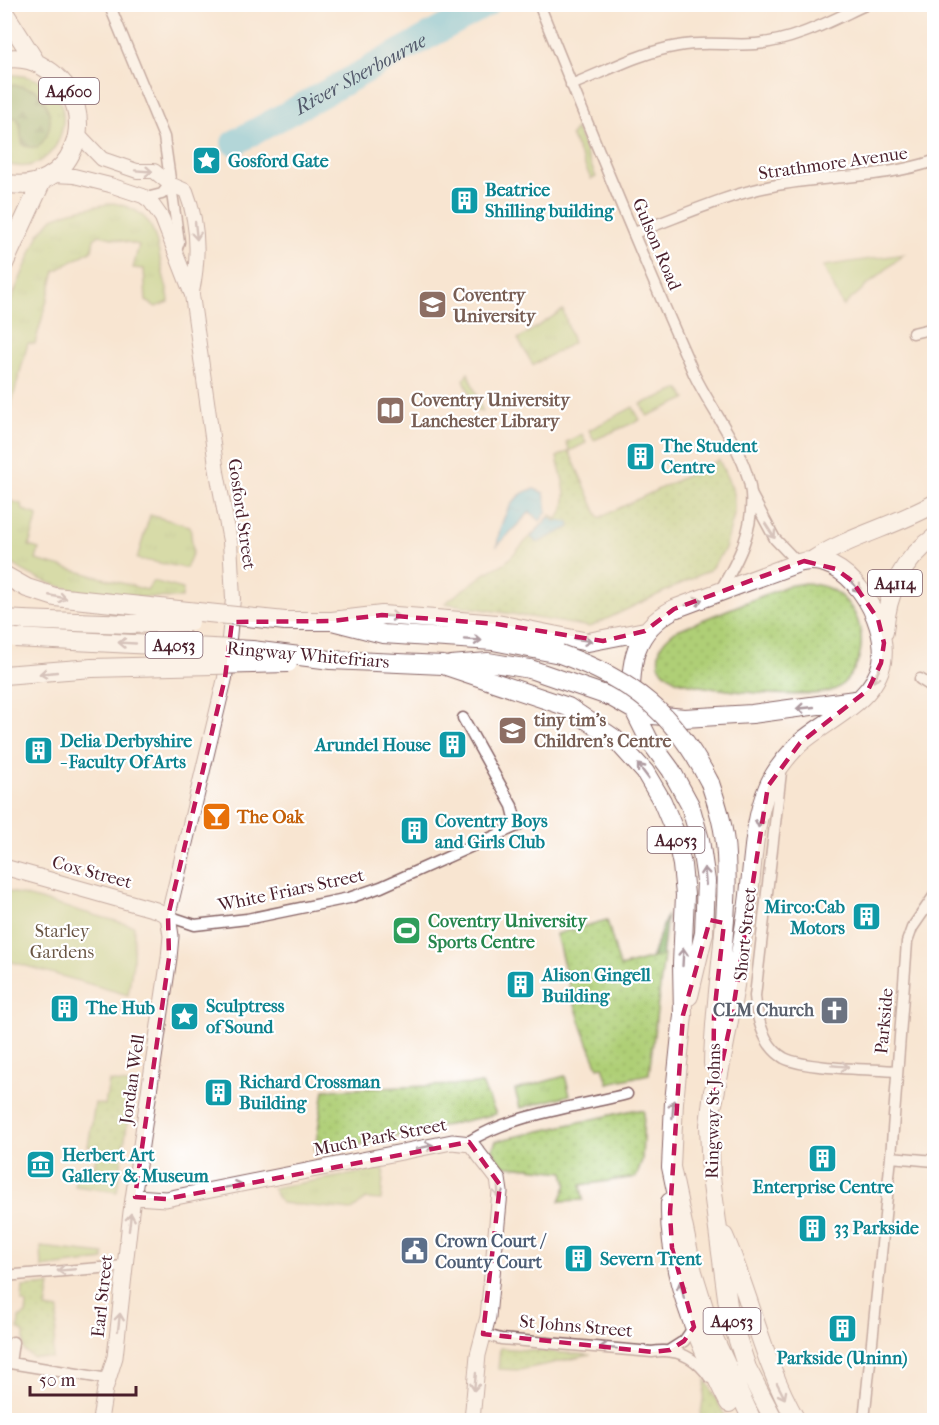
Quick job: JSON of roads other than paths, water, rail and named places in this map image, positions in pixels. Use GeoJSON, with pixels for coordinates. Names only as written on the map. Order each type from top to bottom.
{"type":"FeatureCollection","features":[{"type":"Feature","properties":{"kind":"highway","name":"A4600"},"geometry":{"type":"LineString","coordinates":[[4,12],[35,61]]}},
{"type":"Feature","properties":{"kind":"highway","name":"A4600"},"geometry":{"type":"LineString","coordinates":[[4,59],[19,57],[35,61],[63,81],[72,95],[79,121],[79,135]]}},
{"type":"Feature","properties":{"kind":"highway"},"geometry":{"type":"LineString","coordinates":[[4,264],[47,178],[73,150],[79,135]]}},
{"type":"Feature","properties":{"kind":"highway"},"geometry":{"type":"LineString","coordinates":[[4,183],[47,178]]}},
{"type":"Feature","properties":{"kind":"highway"},"geometry":{"type":"LineString","coordinates":[[683,1015],[704,933],[706,881],[700,840],[690,805],[649,740],[633,708],[633,663],[645,631],[656,618],[674,609],[805,562],[907,519],[934,504]]}},
{"type":"Feature","properties":{"kind":"highway","name":"A4114"},"geometry":{"type":"LineString","coordinates":[[884,643],[886,612],[895,582],[908,562],[934,538]]}},
{"type":"Feature","properties":{"kind":"highway"},"geometry":{"type":"LineString","coordinates":[[713,1104],[732,1017],[759,821],[768,786],[800,743],[858,699],[877,677],[884,643],[878,619],[852,581],[836,569],[805,562]]}},
{"type":"Feature","properties":{"kind":"highway"},"geometry":{"type":"LineString","coordinates":[[4,575],[27,588],[55,597],[285,621]]}},
{"type":"Feature","properties":{"kind":"highway"},"geometry":{"type":"LineString","coordinates":[[332,621],[382,615],[497,624],[588,642],[645,631]]}},
{"type":"Feature","properties":{"kind":"highway","name":"Ringway Whitefriars"},"geometry":{"type":"LineString","coordinates":[[4,619],[130,624],[332,621],[383,634],[493,641],[560,654]]}},
{"type":"Feature","properties":{"kind":"highway","name":"Ringway Whitefriars"},"geometry":{"type":"LineString","coordinates":[[4,638],[252,650],[331,660],[443,665],[568,707]]}},
{"type":"Feature","properties":{"kind":"highway","name":"Ringway St Johns"},"geometry":{"type":"LineString","coordinates":[[560,654],[614,676],[658,708],[689,744],[710,783],[723,829],[727,879],[714,1015],[713,1104],[709,1148],[729,1313],[747,1368],[774,1420]]}},
{"type":"Feature","properties":{"kind":"highway"},"geometry":{"type":"LineString","coordinates":[[4,675],[124,666],[227,666],[331,660]]}},
{"type":"Feature","properties":{"kind":"highway"},"geometry":{"type":"LineString","coordinates":[[443,665],[488,662],[530,669],[633,708],[664,717],[684,718],[818,707],[858,699]]}},
{"type":"Feature","properties":{"kind":"highway","name":"Ringway St Johns"},"geometry":{"type":"LineString","coordinates":[[568,707],[615,739],[645,772],[662,801],[675,831],[685,895],[682,964],[683,1015],[674,1102],[671,1167],[693,1272],[712,1334],[752,1420]]}},
{"type":"Feature","properties":{"kind":"highway"},"geometry":{"type":"LineString","coordinates":[[671,1167],[672,1248],[682,1295],[694,1327],[736,1417]]}},
{"type":"Feature","properties":{"kind":"highway"},"geometry":{"type":"LineString","coordinates":[[716,1218],[739,1270],[773,1376],[796,1420]]}},
{"type":"Feature","properties":{"kind":"main road","name":"Cox Street"},"geometry":{"type":"LineString","coordinates":[[4,867],[156,910],[168,916]]}},
{"type":"Feature","properties":{"kind":"main road","name":"Jordan Well"},"geometry":{"type":"LineString","coordinates":[[126,1247],[169,958],[171,936],[168,916]]}},
{"type":"Feature","properties":{"kind":"main road","name":"Much Park Street"},"geometry":{"type":"LineString","coordinates":[[135,1197],[166,1199],[452,1142],[468,1142]]}},
{"type":"Feature","properties":{"kind":"main road"},"geometry":{"type":"LineString","coordinates":[[468,1142],[491,1168],[500,1185],[488,1317],[478,1355],[472,1420]]}},
{"type":"Feature","properties":{"kind":"main road","name":"Earl Street"},"geometry":{"type":"LineString","coordinates":[[100,1420],[115,1357],[126,1247]]}},
{"type":"Feature","properties":{"kind":"street"},"geometry":{"type":"LineString","coordinates":[[47,178],[86,178],[146,198],[162,194],[170,184],[164,137],[109,4]]}},
{"type":"Feature","properties":{"kind":"street","name":"Gulson Road"},"geometry":{"type":"LineString","coordinates":[[539,4],[694,374],[746,472],[751,493],[775,539],[805,562]]}},
{"type":"Feature","properties":{"kind":"street"},"geometry":{"type":"LineString","coordinates":[[571,85],[646,55],[679,45],[757,44],[786,39],[835,21],[867,4]]}},
{"type":"Feature","properties":{"kind":"street","name":"Gosford Street"},"geometry":{"type":"LineString","coordinates":[[79,135],[102,159],[137,171],[153,171],[170,184],[186,191],[194,214],[197,257],[192,292]]}},
{"type":"Feature","properties":{"kind":"street","name":"Strathmore Avenue"},"geometry":{"type":"LineString","coordinates":[[634,233],[741,194],[773,186],[906,170],[934,161]]}},
{"type":"Feature","properties":{"kind":"street","name":"Gosford Street"},"geometry":{"type":"LineString","coordinates":[[170,184],[180,242],[175,253]]}},
{"type":"Feature","properties":{"kind":"street","name":"Gosford Street"},"geometry":{"type":"LineString","coordinates":[[146,198],[162,218],[192,292],[217,472],[230,541],[233,599],[225,678],[168,916]]}},
{"type":"Feature","properties":{"kind":"street"},"geometry":{"type":"LineString","coordinates":[[913,333],[934,328]]}},
{"type":"Feature","properties":{"kind":"street","name":"Gulson Road"},"geometry":{"type":"LineString","coordinates":[[719,594],[745,545],[749,528],[751,493]]}},
{"type":"Feature","properties":{"kind":"street"},"geometry":{"type":"LineString","coordinates":[[920,679],[934,688]]}},
{"type":"Feature","properties":{"kind":"street","name":"White Friars Street"},"geometry":{"type":"LineString","coordinates":[[168,916],[195,926],[247,919],[349,898],[381,887],[517,826],[509,801],[463,718]]}},
{"type":"Feature","properties":{"kind":"street","name":"Short Street"},"geometry":{"type":"LineString","coordinates":[[782,765],[758,951],[755,996],[757,1017],[769,1041],[785,1058],[804,1063],[896,1071]]}},
{"type":"Feature","properties":{"kind":"street","name":"Parkside"},"geometry":{"type":"LineString","coordinates":[[864,1420],[891,1157],[908,942],[912,928],[934,896]]}},
{"type":"Feature","properties":{"kind":"street","name":"Much Park Street"},"geometry":{"type":"LineString","coordinates":[[468,1142],[482,1133],[513,1122],[627,1094]]}},
{"type":"Feature","properties":{"kind":"street"},"geometry":{"type":"LineString","coordinates":[[891,1157],[934,1161]]}},
{"type":"Feature","properties":{"kind":"street"},"geometry":{"type":"LineString","coordinates":[[4,1276],[124,1266]]}},
{"type":"Feature","properties":{"kind":"street"},"geometry":{"type":"LineString","coordinates":[[668,1350],[684,1341],[694,1327]]}},
{"type":"Feature","properties":{"kind":"street","name":"St Johns Street"},"geometry":{"type":"LineString","coordinates":[[483,1335],[501,1339],[652,1352],[668,1350],[697,1362],[736,1417]]}},
{"type":"Feature","properties":{"kind":"street"},"geometry":{"type":"LineString","coordinates":[[13,1342],[7,1362],[108,1379]]}},
{"type":"Feature","properties":{"kind":"water"},"geometry":{"type":"Polygon","coordinates":[[[534,489],[544,493],[547,511],[540,521],[530,512],[497,546],[503,520],[512,503],[518,497],[534,489]]]}},
{"type":"Feature","properties":{"kind":"water"},"geometry":{"type":"Polygon","coordinates":[[[549,517],[554,521],[569,522],[570,527],[537,543],[531,537],[549,517]]]}},
{"type":"Feature","properties":{"kind":"waterway","name":"River Sherbourne"},"geometry":{"type":"LineString","coordinates":[[234,143],[487,4]]}},
{"type":"Feature","properties":{"kind":"place","name":"Gosford Gate"},"geometry":{"type":"Point","coordinates":[207,161]}},
{"type":"Feature","properties":{"kind":"place","name":"Beatrice Shilling building"},"geometry":{"type":"Point","coordinates":[464,200]}},
{"type":"Feature","properties":{"kind":"place","name":"Coventry University"},"geometry":{"type":"Point","coordinates":[432,305]}},
{"type":"Feature","properties":{"kind":"place","name":"Coventry University Lanchester Library"},"geometry":{"type":"Point","coordinates":[390,410]}},
{"type":"Feature","properties":{"kind":"place","name":"The Student Centre"},"geometry":{"type":"Point","coordinates":[640,456]}},
{"type":"Feature","properties":{"kind":"place","name":"tiny tim's Children's Centre"},"geometry":{"type":"Point","coordinates":[513,730]}},
{"type":"Feature","properties":{"kind":"place","name":"Arundel House"},"geometry":{"type":"Point","coordinates":[452,745]}},
{"type":"Feature","properties":{"kind":"place","name":"Delia Derbyshire - Faculty Of Arts"},"geometry":{"type":"Point","coordinates":[39,751]}},
{"type":"Feature","properties":{"kind":"place","name":"The Oak"},"geometry":{"type":"Point","coordinates":[216,817]}},
{"type":"Feature","properties":{"kind":"place","name":"Coventry Boys and Girls Club"},"geometry":{"type":"Point","coordinates":[414,831]}},
{"type":"Feature","properties":{"kind":"place","name":"Mirco:Cab Motors"},"geometry":{"type":"Point","coordinates":[866,917]}},
{"type":"Feature","properties":{"kind":"place","name":"Coventry University Sports Centre"},"geometry":{"type":"Point","coordinates":[407,931]}},
{"type":"Feature","properties":{"kind":"place","name":"Alison Gingell Building"},"geometry":{"type":"Point","coordinates":[521,985]}},
{"type":"Feature","properties":{"kind":"place","name":"The Hub"},"geometry":{"type":"Point","coordinates":[65,1008]}},
{"type":"Feature","properties":{"kind":"place","name":"CLM Church"},"geometry":{"type":"Point","coordinates":[835,1010]}},
{"type":"Feature","properties":{"kind":"place","name":"Sculptress of Sound"},"geometry":{"type":"Point","coordinates":[185,1016]}},
{"type":"Feature","properties":{"kind":"place","name":"Richard Crossman Building"},"geometry":{"type":"Point","coordinates":[218,1092]}},
{"type":"Feature","properties":{"kind":"place","name":"Enterprise Centre"},"geometry":{"type":"Point","coordinates":[823,1158]}},
{"type":"Feature","properties":{"kind":"place","name":"Herbert Art Gallery & Museum"},"geometry":{"type":"Point","coordinates":[41,1165]}},
{"type":"Feature","properties":{"kind":"place","name":"33 Parkside"},"geometry":{"type":"Point","coordinates":[813,1228]}},
{"type":"Feature","properties":{"kind":"place","name":"Crown Court / County Court"},"geometry":{"type":"Point","coordinates":[414,1251]}},
{"type":"Feature","properties":{"kind":"place","name":"Severn Trent"},"geometry":{"type":"Point","coordinates":[579,1259]}},
{"type":"Feature","properties":{"kind":"place","name":"Parkside (Uninn)"},"geometry":{"type":"Point","coordinates":[842,1329]}},
{"type":"Feature","properties":{"kind":"park label","name":"Starley Gardens"},"geometry":{"type":"Point","coordinates":[62,941]}}]}
